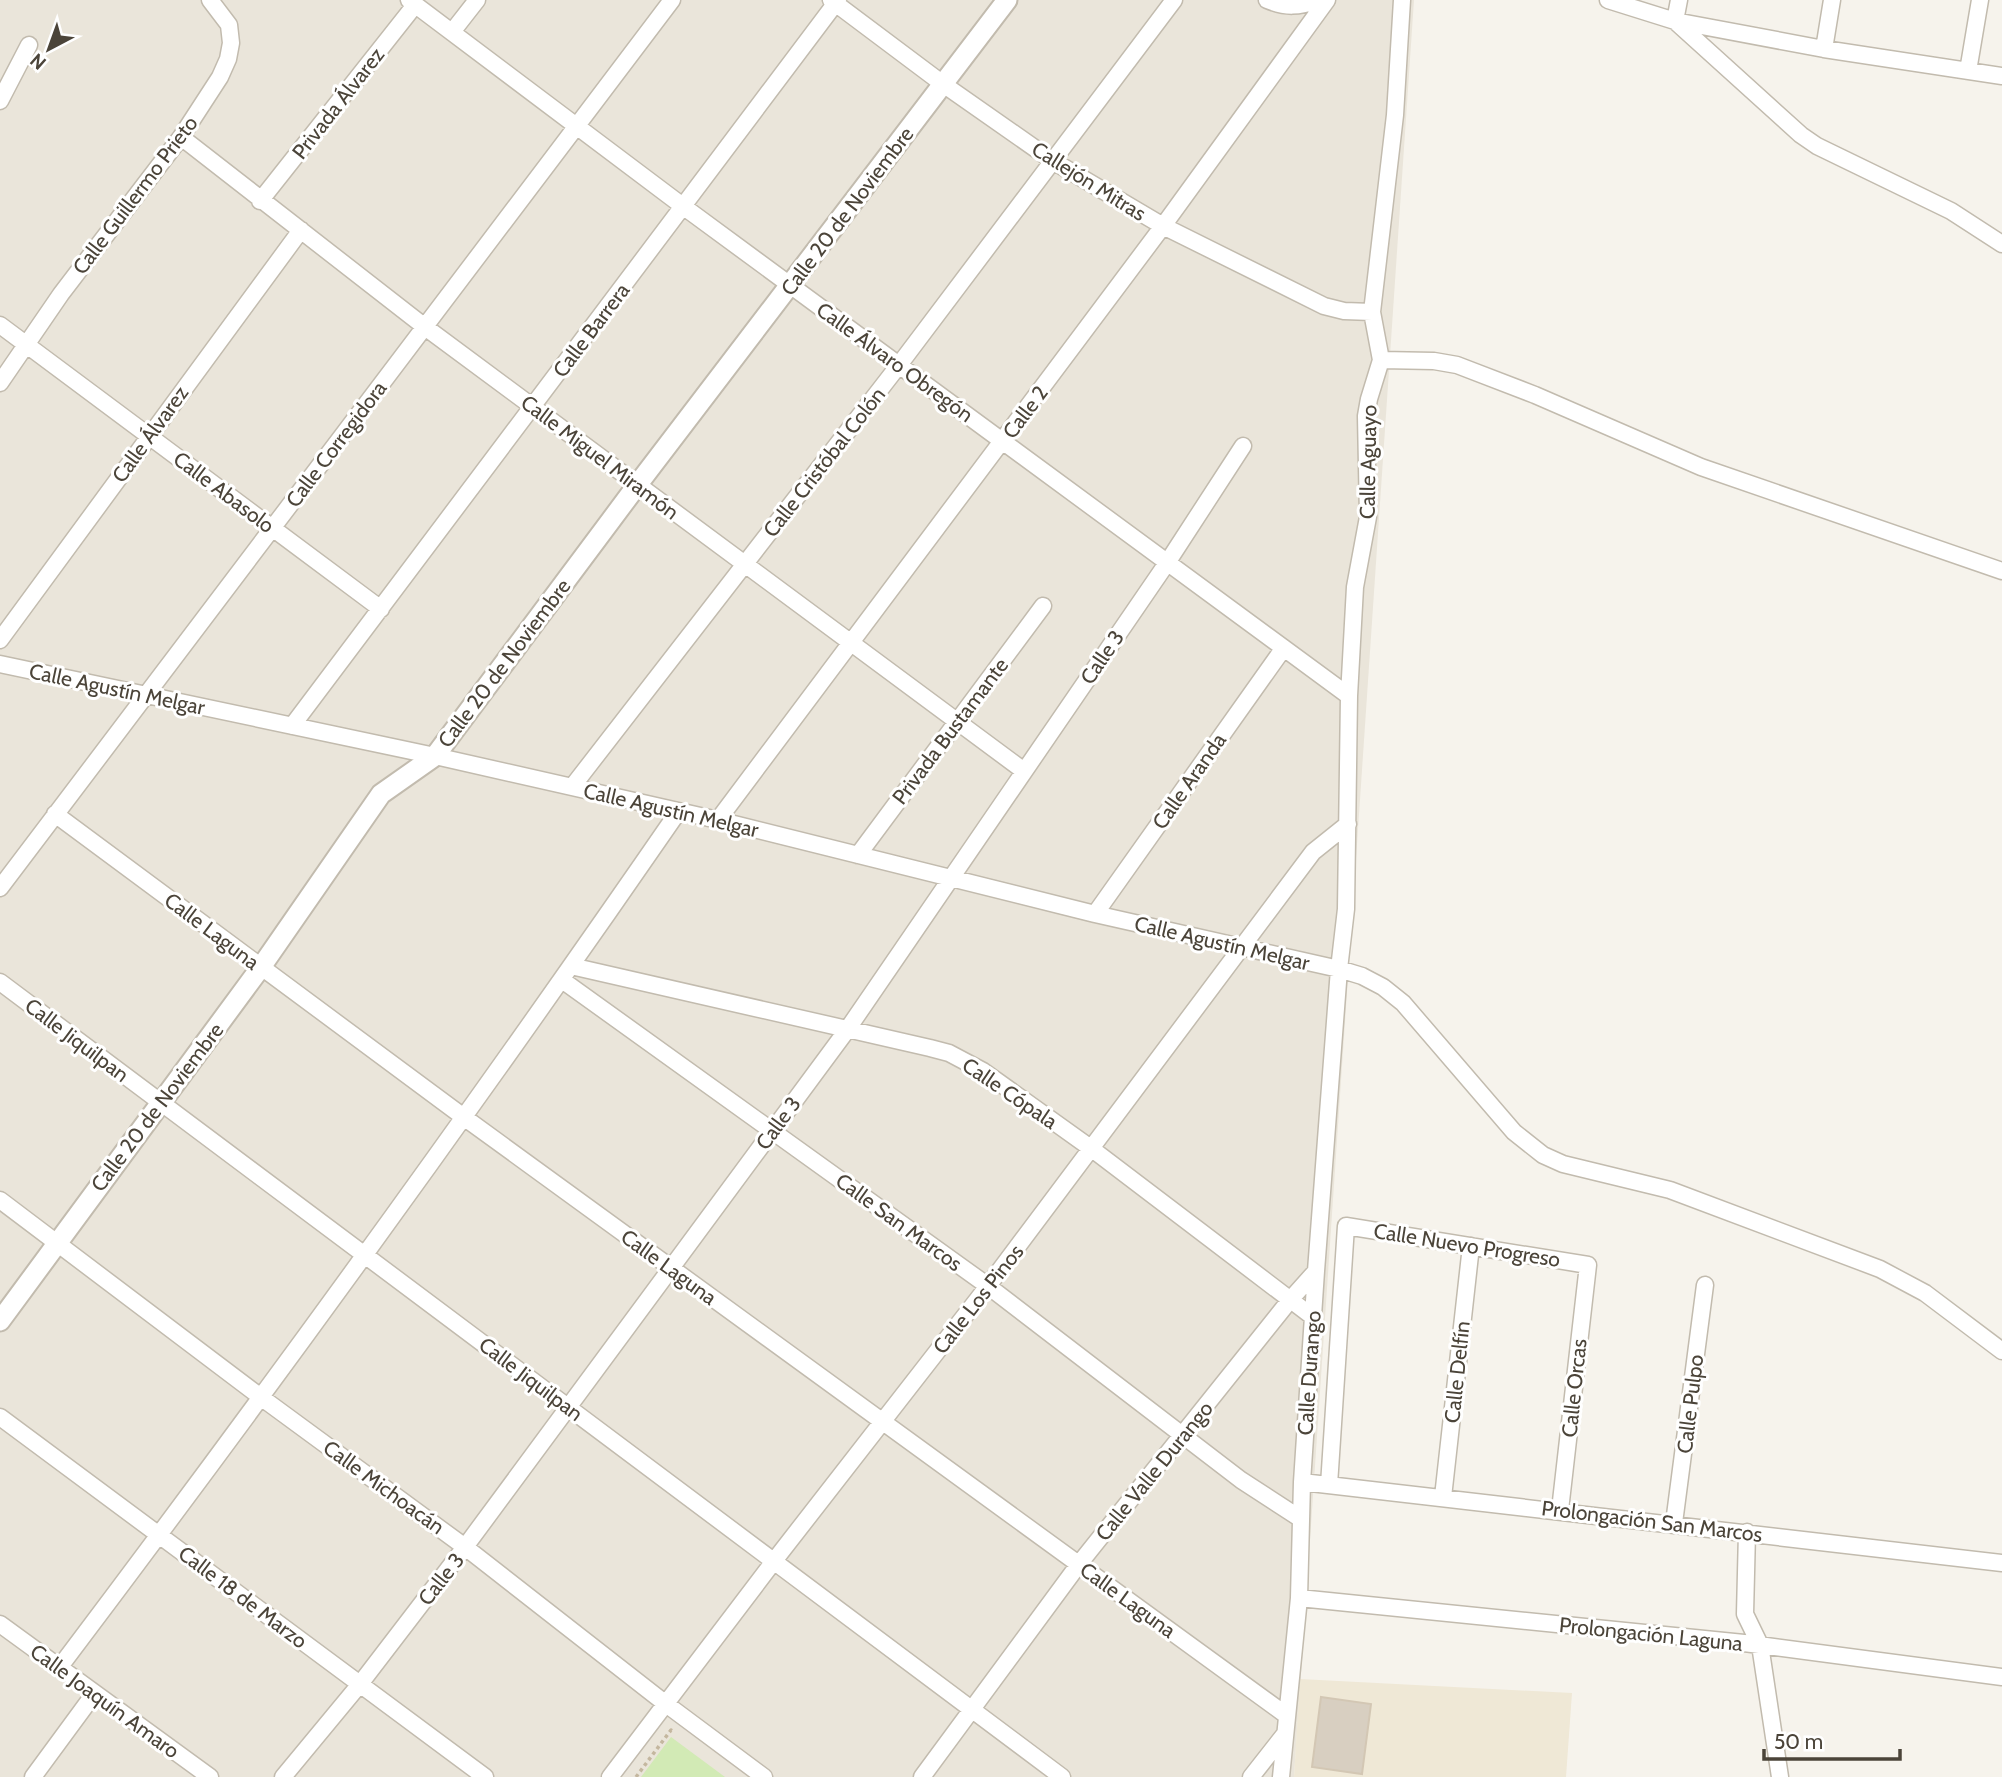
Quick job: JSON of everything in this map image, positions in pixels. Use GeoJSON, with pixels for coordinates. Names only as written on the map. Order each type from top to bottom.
{"type":"FeatureCollection","features":[{"type":"Feature","properties":{"kind":"street","name":"Calle Guillermo Prieto"},"geometry":{"type":"LineString","coordinates":[[0,383],[61,294],[181,137],[220,77],[231,43],[229,26],[210,0]]}},
{"type":"Feature","properties":{"kind":"street"},"geometry":{"type":"LineString","coordinates":[[452,32],[477,0]]}},
{"type":"Feature","properties":{"kind":"street","name":"Calle Corregidora"},"geometry":{"type":"LineString","coordinates":[[0,888],[672,0]]}},
{"type":"Feature","properties":{"kind":"street","name":"Calle 20 de Noviembre"},"geometry":{"type":"LineString","coordinates":[[0,1321],[261,967],[381,794],[435,756],[638,484],[1007,0]]}},
{"type":"Feature","properties":{"kind":"street","name":"Calle Cristóbal Colón"},"geometry":{"type":"LineString","coordinates":[[572,787],[899,365],[1174,0]]}},
{"type":"Feature","properties":{"kind":"street"},"geometry":{"type":"LineString","coordinates":[[1267,0],[1295,7],[1318,0]]}},
{"type":"Feature","properties":{"kind":"street","name":"Calle 2"},"geometry":{"type":"LineString","coordinates":[[718,820],[1163,226],[1327,0]]}},
{"type":"Feature","properties":{"kind":"street","name":"Calle Aguayo"},"geometry":{"type":"LineString","coordinates":[[1339,969],[1346,909],[1349,696],[1356,577],[1367,525],[1366,415],[1381,360],[1372,312],[1395,115],[1402,0]]}},
{"type":"Feature","properties":{"kind":"street"},"geometry":{"type":"LineString","coordinates":[[1675,21],[1679,0]]}},
{"type":"Feature","properties":{"kind":"street"},"geometry":{"type":"LineString","coordinates":[[1824,49],[1832,0]]}},
{"type":"Feature","properties":{"kind":"street"},"geometry":{"type":"LineString","coordinates":[[1969,71],[1980,0]]}},
{"type":"Feature","properties":{"kind":"street","name":"Callejón Mitras"},"geometry":{"type":"LineString","coordinates":[[835,1],[943,84],[1053,161],[1163,226],[1334,310],[1372,312]]}},
{"type":"Feature","properties":{"kind":"street","name":"Calle Barrera"},"geometry":{"type":"LineString","coordinates":[[292,726],[684,207],[835,1]]}},
{"type":"Feature","properties":{"kind":"street"},"geometry":{"type":"LineString","coordinates":[[1611,1],[1675,21],[1824,49],[2002,76]]}},
{"type":"Feature","properties":{"kind":"street","name":"Calle Álvaro Obregón"},"geometry":{"type":"LineString","coordinates":[[412,2],[684,207],[1349,696]]}},
{"type":"Feature","properties":{"kind":"street","name":"Privada Álvarez"},"geometry":{"type":"LineString","coordinates":[[260,201],[412,2]]}},
{"type":"Feature","properties":{"kind":"street"},"geometry":{"type":"LineString","coordinates":[[1675,21],[1801,135],[1817,146],[1951,211],[2002,244]]}},
{"type":"Feature","properties":{"kind":"street"},"geometry":{"type":"LineString","coordinates":[[0,101],[29,45]]}},
{"type":"Feature","properties":{"kind":"street","name":"Calle Miguel Miramón"},"geometry":{"type":"LineString","coordinates":[[181,137],[425,327],[1024,771]]}},
{"type":"Feature","properties":{"kind":"street","name":"Calle Álvarez"},"geometry":{"type":"LineString","coordinates":[[0,640],[301,230]]}},
{"type":"Feature","properties":{"kind":"street","name":"Calle Abasolo"},"geometry":{"type":"LineString","coordinates":[[0,325],[381,609]]}},
{"type":"Feature","properties":{"kind":"street"},"geometry":{"type":"LineString","coordinates":[[1381,360],[1434,361],[1457,365],[1542,398],[1701,467],[2002,571]]}},
{"type":"Feature","properties":{"kind":"street","name":"Calle 3"},"geometry":{"type":"LineString","coordinates":[[283,1777],[360,1684],[466,1547],[847,1030],[1167,562],[1243,446]]}},
{"type":"Feature","properties":{"kind":"street","name":"Privada Bustamante"},"geometry":{"type":"LineString","coordinates":[[858,855],[1043,606]]}},
{"type":"Feature","properties":{"kind":"street","name":"Calle Aranda"},"geometry":{"type":"LineString","coordinates":[[1095,914],[1283,649]]}},
{"type":"Feature","properties":{"kind":"street","name":"Calle Agustín Melgar"},"geometry":{"type":"LineString","coordinates":[[0,664],[435,756],[718,820],[1095,914],[1362,976],[1383,987],[1403,1003],[1514,1132],[1528,1146],[1543,1155],[1563,1164],[1670,1190],[1881,1269],[1925,1293],[2002,1351]]}},
{"type":"Feature","properties":{"kind":"street"},"geometry":{"type":"LineString","coordinates":[[59,1668],[262,1398],[364,1253],[465,1118],[678,811]]}},
{"type":"Feature","properties":{"kind":"street","name":"Calle Laguna"},"geometry":{"type":"LineString","coordinates":[[55,814],[671,1269],[1286,1715]]}},
{"type":"Feature","properties":{"kind":"street","name":"Calle Los Pinos"},"geometry":{"type":"LineString","coordinates":[[610,1777],[988,1286],[1313,852],[1348,824]]}},
{"type":"Feature","properties":{"kind":"street","name":"Calle Durango"},"geometry":{"type":"LineString","coordinates":[[1281,1777],[1299,1598],[1302,1482],[1339,969]]}},
{"type":"Feature","properties":{"kind":"street","name":"Calle Cópala"},"geometry":{"type":"LineString","coordinates":[[566,973],[930,1048],[964,1060],[1092,1149],[1313,1317]]}},
{"type":"Feature","properties":{"kind":"street","name":"Calle San Marcos"},"geometry":{"type":"LineString","coordinates":[[566,973],[773,1131],[988,1286],[1241,1480],[1301,1519]]}},
{"type":"Feature","properties":{"kind":"street","name":"Calle Jiquilpan"},"geometry":{"type":"LineString","coordinates":[[0,982],[1062,1777]]}},
{"type":"Feature","properties":{"kind":"street","name":"Calle Michoacán"},"geometry":{"type":"LineString","coordinates":[[0,1200],[262,1398],[466,1547],[764,1777]]}},
{"type":"Feature","properties":{"kind":"street","name":"Calle Nuevo Progreso"},"geometry":{"type":"LineString","coordinates":[[1329,1485],[1346,1226],[1588,1265]]}},
{"type":"Feature","properties":{"kind":"street","name":"Calle Delfín"},"geometry":{"type":"LineString","coordinates":[[1443,1497],[1471,1246]]}},
{"type":"Feature","properties":{"kind":"street","name":"Calle Orcas"},"geometry":{"type":"LineString","coordinates":[[1560,1510],[1588,1265]]}},
{"type":"Feature","properties":{"kind":"street","name":"Calle Valle Durango"},"geometry":{"type":"LineString","coordinates":[[922,1777],[1079,1564],[1316,1271]]}},
{"type":"Feature","properties":{"kind":"street","name":"Calle Pulpo"},"geometry":{"type":"LineString","coordinates":[[1674,1523],[1705,1285]]}},
{"type":"Feature","properties":{"kind":"street","name":"Calle 18 de Marzo"},"geometry":{"type":"LineString","coordinates":[[0,1417],[485,1777]]}},
{"type":"Feature","properties":{"kind":"street","name":"Prolongación San Marcos"},"geometry":{"type":"LineString","coordinates":[[1302,1482],[2002,1563]]}},
{"type":"Feature","properties":{"kind":"street"},"geometry":{"type":"LineString","coordinates":[[1747,1532],[1744,1606],[1746,1620],[1760,1645],[1780,1777]]}},
{"type":"Feature","properties":{"kind":"street","name":"Prolongación Laguna"},"geometry":{"type":"LineString","coordinates":[[1299,1598],[1760,1645],[2002,1677]]}},
{"type":"Feature","properties":{"kind":"street","name":"Calle Joaquín Amaro"},"geometry":{"type":"LineString","coordinates":[[0,1624],[210,1777]]}},
{"type":"Feature","properties":{"kind":"street"},"geometry":{"type":"LineString","coordinates":[[33,1777],[94,1694]]}},
{"type":"Feature","properties":{"kind":"street"},"geometry":{"type":"LineString","coordinates":[[1251,1777],[1284,1735]]}},
{"type":"Feature","properties":{"kind":"path"},"geometry":{"type":"LineString","coordinates":[[635,1777],[671,1730],[682,1738]]}},
{"type":"Feature","properties":{"kind":"shaded area"},"geometry":{"type":"Polygon","coordinates":[[[0,0],[1414,0],[1294,1777],[0,1777],[0,0]]]}},
{"type":"Feature","properties":{"kind":"shaded area"},"geometry":{"type":"Polygon","coordinates":[[[1300,1679],[1572,1693],[1566,1777],[1294,1777],[1300,1679]]]}},
{"type":"Feature","properties":{"kind":"green space"},"geometry":{"type":"Polygon","coordinates":[[[671,1737],[725,1777],[641,1777],[671,1737]]]}},
{"type":"Feature","properties":{"kind":"building"},"geometry":{"type":"Polygon","coordinates":[[[1321,1697],[1371,1704],[1362,1774],[1312,1767],[1321,1697]]]}}]}
